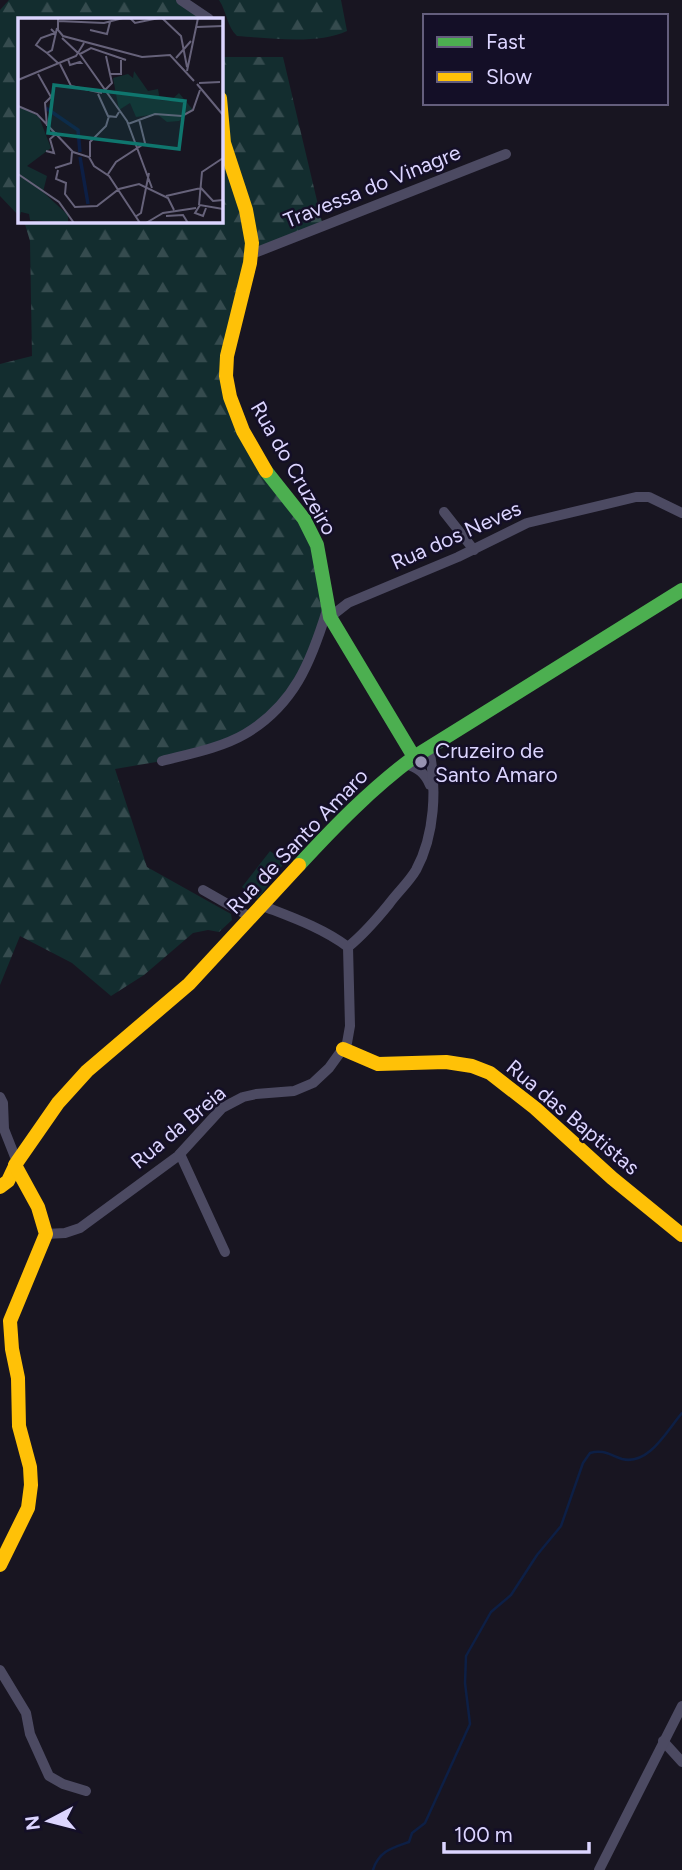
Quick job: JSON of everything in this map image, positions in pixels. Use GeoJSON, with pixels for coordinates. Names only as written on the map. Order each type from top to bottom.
{"type":"FeatureCollection","features":[{"type":"Feature","properties":{"kind":"street"},"geometry":{"type":"LineString","coordinates":[[181,0],[208,18]]}},
{"type":"Feature","properties":{"kind":"street","name":"Rua do Cruzeiro"},"geometry":{"type":"LineString","coordinates":[[222,120],[224,143],[246,210],[253,243],[227,356],[226,376],[230,397],[243,431],[270,477],[304,519],[317,545],[329,613],[410,760]]}},
{"type":"Feature","properties":{"kind":"street","name":"Travessa do Vinagre"},"geometry":{"type":"LineString","coordinates":[[252,254],[506,154]]}},
{"type":"Feature","properties":{"kind":"street","name":"Rua dos Neves"},"geometry":{"type":"LineString","coordinates":[[329,613],[474,550],[527,523],[636,497],[649,497],[682,513]]}},
{"type":"Feature","properties":{"kind":"street"},"geometry":{"type":"LineString","coordinates":[[444,512],[474,550]]}},
{"type":"Feature","properties":{"kind":"street","name":"Rua de Santo Amaro"},"geometry":{"type":"LineString","coordinates":[[0,1187],[8,1181],[16,1163],[58,1103],[87,1071],[189,984],[380,782],[410,760],[682,590]]}},
{"type":"Feature","properties":{"kind":"street"},"geometry":{"type":"LineString","coordinates":[[162,761],[243,735],[272,715],[294,690],[311,659],[329,613]]}},
{"type":"Feature","properties":{"kind":"street"},"geometry":{"type":"LineString","coordinates":[[203,890],[257,912],[292,918],[348,947],[364,934],[415,871],[431,828],[433,796],[429,749]]}},
{"type":"Feature","properties":{"kind":"street"},"geometry":{"type":"LineString","coordinates":[[410,760],[425,775],[433,796]]}},
{"type":"Feature","properties":{"kind":"street","name":"Rua da Breia"},"geometry":{"type":"LineString","coordinates":[[46,1234],[65,1233],[79,1228],[180,1154],[222,1108],[243,1097],[294,1091],[313,1083],[329,1068],[343,1049],[351,1026],[348,947]]}},
{"type":"Feature","properties":{"kind":"street","name":"Rua das Baptistas"},"geometry":{"type":"LineString","coordinates":[[343,1049],[378,1063],[446,1062],[472,1066],[490,1073],[535,1108],[612,1178],[682,1235]]}},
{"type":"Feature","properties":{"kind":"street"},"geometry":{"type":"LineString","coordinates":[[0,1097],[3,1103],[4,1129],[16,1163],[44,1221],[46,1234],[10,1321],[12,1349],[19,1378],[19,1426],[30,1467],[31,1485],[28,1507],[0,1565]]}},
{"type":"Feature","properties":{"kind":"street"},"geometry":{"type":"LineString","coordinates":[[180,1154],[225,1252]]}},
{"type":"Feature","properties":{"kind":"street"},"geometry":{"type":"LineString","coordinates":[[0,1670],[26,1713],[30,1734],[49,1776],[63,1784],[86,1791]]}},
{"type":"Feature","properties":{"kind":"street"},"geometry":{"type":"LineString","coordinates":[[598,1870],[682,1706]]}},
{"type":"Feature","properties":{"kind":"street"},"geometry":{"type":"LineString","coordinates":[[663,1741],[682,1762]]}},
{"type":"Feature","properties":{"kind":"green space"},"geometry":{"type":"Polygon","coordinates":[[[9,0],[181,0],[208,18],[18,18],[18,215],[0,196],[0,10],[9,0]]]}},
{"type":"Feature","properties":{"kind":"green space"},"geometry":{"type":"Polygon","coordinates":[[[219,0],[341,0],[347,31],[308,39],[237,36],[219,0]]]}},
{"type":"Feature","properties":{"kind":"green space"},"geometry":{"type":"Polygon","coordinates":[[[222,57],[283,57],[323,226],[251,254],[227,356],[243,431],[304,519],[327,610],[294,689],[243,735],[162,761],[115,769],[147,867],[231,914],[232,920],[219,932],[208,930],[193,933],[144,975],[111,996],[72,963],[20,936],[0,985],[0,364],[32,356],[30,241],[24,222],[222,222],[222,57]]]}},
{"type":"Feature","properties":{"kind":"green space"},"geometry":{"type":"Polygon","coordinates":[[[270,851],[285,862],[258,899],[242,887],[270,851]]]}},
{"type":"Feature","properties":{"kind":"waterway"},"geometry":{"type":"LineString","coordinates":[[373,1870],[383,1854],[409,1842],[412,1833],[425,1823],[470,1724],[465,1683],[466,1656],[491,1612],[511,1595],[537,1555],[561,1526],[583,1463],[590,1453],[595,1452],[622,1459],[641,1457],[656,1445],[682,1413]]}},
{"type":"Feature","properties":{"kind":"traffic: fast"},"geometry":{"type":"LineString","coordinates":[[266,471],[304,519],[317,545],[330,617],[414,757]]}},
{"type":"Feature","properties":{"kind":"traffic: fast"},"geometry":{"type":"LineString","coordinates":[[299,865],[354,808],[414,757],[682,590]]}},
{"type":"Feature","properties":{"kind":"traffic: slow"},"geometry":{"type":"LineString","coordinates":[[222,120],[224,143],[246,210],[252,243],[250,263],[227,356],[226,376],[230,397],[243,431],[266,471]]}},
{"type":"Feature","properties":{"kind":"traffic: slow"},"geometry":{"type":"LineString","coordinates":[[0,1187],[8,1181],[17,1162],[58,1103],[87,1071],[189,984],[299,865]]}},
{"type":"Feature","properties":{"kind":"traffic: slow"},"geometry":{"type":"LineString","coordinates":[[343,1049],[378,1064],[446,1062],[472,1066],[490,1073],[535,1108],[612,1178],[682,1235]]}},
{"type":"Feature","properties":{"kind":"traffic: slow"},"geometry":{"type":"LineString","coordinates":[[0,1565],[28,1508],[31,1485],[30,1467],[19,1426],[18,1378],[10,1321],[46,1234],[38,1207],[15,1165]]}},
{"type":"Feature","properties":{"kind":"place","name":"Cruzeiro de Santo Amaro"},"geometry":{"type":"Point","coordinates":[421,762]}}]}
